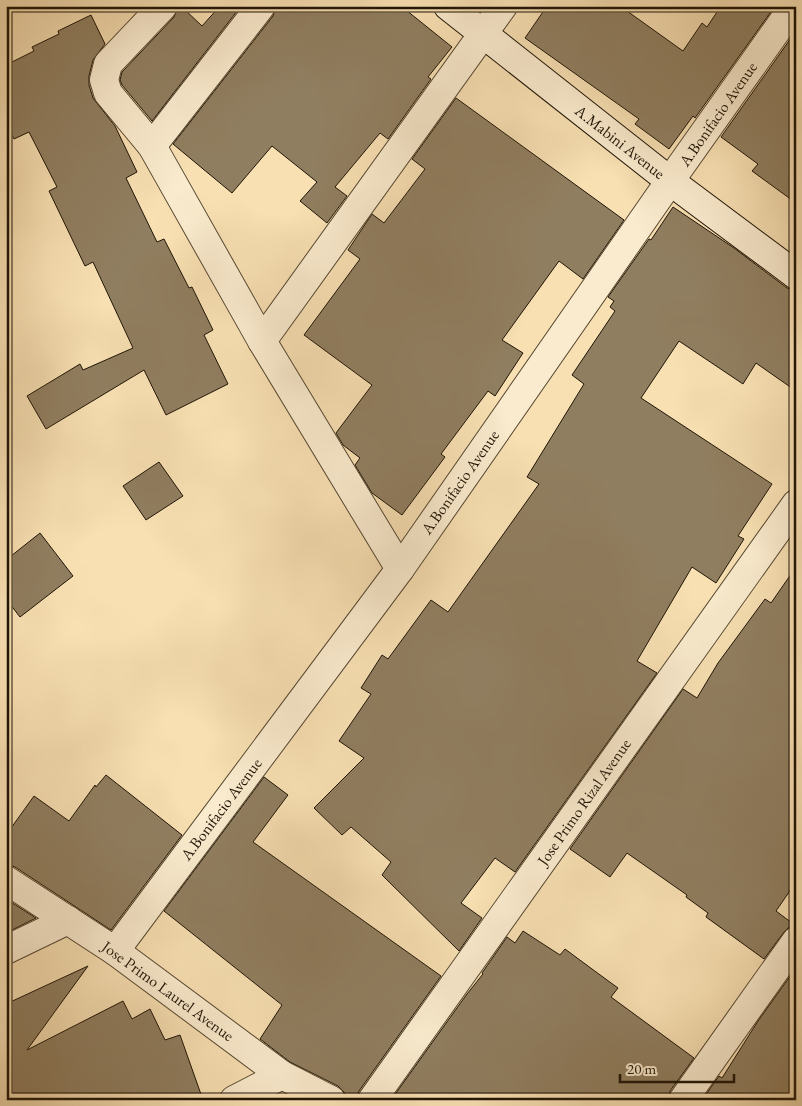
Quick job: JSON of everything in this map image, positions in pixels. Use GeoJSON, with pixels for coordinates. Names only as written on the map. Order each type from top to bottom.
{"type":"FeatureCollection","features":[{"type":"Feature","properties":{"kind":"street"},"geometry":{"type":"LineString","coordinates":[[163,6],[108,64],[104,80],[108,93],[152,146],[262,341],[400,569]]}},
{"type":"Feature","properties":{"kind":"street"},"geometry":{"type":"LineString","coordinates":[[152,146],[261,6]]}},
{"type":"Feature","properties":{"kind":"street","name":"A.Mabini Avenue"},"geometry":{"type":"LineString","coordinates":[[448,6],[670,182],[796,275]]}},
{"type":"Feature","properties":{"kind":"street"},"geometry":{"type":"LineString","coordinates":[[262,341],[503,6]]}},
{"type":"Feature","properties":{"kind":"street","name":"A.Bonifacio Avenue"},"geometry":{"type":"LineString","coordinates":[[115,950],[400,569],[794,6]]}},
{"type":"Feature","properties":{"kind":"street","name":"Jose Primo Rizal Avenue"},"geometry":{"type":"LineString","coordinates":[[372,1100],[796,504]]}},
{"type":"Feature","properties":{"kind":"street","name":"Jose Primo Laurel Avenue"},"geometry":{"type":"LineString","coordinates":[[6,880],[115,950],[282,1075],[331,1100]]}},
{"type":"Feature","properties":{"kind":"street"},"geometry":{"type":"LineString","coordinates":[[6,950],[68,920]]}},
{"type":"Feature","properties":{"kind":"street"},"geometry":{"type":"LineString","coordinates":[[683,1100],[796,941]]}},
{"type":"Feature","properties":{"kind":"street"},"geometry":{"type":"LineString","coordinates":[[234,1100],[282,1075]]}},
{"type":"Feature","properties":{"kind":"building"},"geometry":{"type":"Polygon","coordinates":[[[178,6],[181,6],[202,26],[220,6],[241,6],[152,121],[120,80],[122,72],[174,17],[178,6]]]}},
{"type":"Feature","properties":{"kind":"building"},"geometry":{"type":"Polygon","coordinates":[[[276,6],[401,6],[452,47],[428,77],[431,79],[388,139],[380,133],[335,187],[347,196],[327,223],[300,201],[317,182],[272,146],[232,193],[173,144],[273,16],[276,6]]]}},
{"type":"Feature","properties":{"kind":"building"},"geometry":{"type":"Polygon","coordinates":[[[547,6],[620,6],[683,51],[702,23],[707,27],[721,6],[775,6],[695,118],[693,116],[669,149],[635,124],[639,119],[525,38],[547,6]]]}},
{"type":"Feature","properties":{"kind":"building"},"geometry":{"type":"Polygon","coordinates":[[[91,15],[105,44],[93,60],[89,76],[89,85],[93,98],[115,126],[137,172],[126,178],[157,242],[164,239],[189,288],[192,287],[213,330],[204,335],[228,384],[166,415],[144,370],[46,429],[27,396],[80,364],[83,370],[133,348],[93,262],[85,266],[49,191],[57,187],[29,132],[14,139],[6,123],[6,65],[34,51],[32,47],[59,34],[58,31],[91,15]]]}},
{"type":"Feature","properties":{"kind":"building"},"geometry":{"type":"Polygon","coordinates":[[[796,31],[796,203],[752,171],[758,164],[721,137],[796,31]]]}},
{"type":"Feature","properties":{"kind":"building"},"geometry":{"type":"Polygon","coordinates":[[[456,98],[624,220],[583,279],[559,261],[502,340],[523,353],[495,396],[488,391],[441,454],[445,457],[402,515],[372,493],[355,465],[360,458],[343,445],[336,433],[372,385],[304,335],[360,259],[348,250],[372,214],[384,223],[425,169],[412,159],[456,98]]]}},
{"type":"Feature","properties":{"kind":"building"},"geometry":{"type":"Polygon","coordinates":[[[673,207],[734,248],[787,288],[796,290],[796,391],[756,363],[743,384],[679,341],[641,398],[772,484],[738,536],[744,539],[716,583],[692,567],[637,661],[657,673],[515,872],[495,858],[461,903],[482,918],[459,951],[382,875],[391,862],[351,827],[342,835],[314,808],[364,758],[339,741],[371,694],[361,688],[382,655],[388,659],[431,600],[448,612],[539,484],[527,477],[584,384],[572,375],[615,311],[610,307],[614,301],[608,297],[673,207]]]}},
{"type":"Feature","properties":{"kind":"building"},"geometry":{"type":"Polygon","coordinates":[[[159,462],[183,496],[146,520],[123,486],[159,462]]]}},
{"type":"Feature","properties":{"kind":"building"},"geometry":{"type":"Polygon","coordinates":[[[40,533],[73,576],[20,617],[6,599],[6,560],[40,533]]]}},
{"type":"Feature","properties":{"kind":"building"},"geometry":{"type":"Polygon","coordinates":[[[796,567],[796,882],[776,911],[796,926],[789,927],[784,932],[764,959],[706,917],[708,913],[686,897],[687,895],[627,853],[610,877],[570,849],[683,689],[697,698],[718,663],[765,599],[771,603],[796,567]]]}},
{"type":"Feature","properties":{"kind":"building"},"geometry":{"type":"Polygon","coordinates":[[[106,775],[182,835],[111,930],[15,867],[6,864],[6,835],[34,796],[69,821],[95,785],[96,787],[106,775]]]}},
{"type":"Feature","properties":{"kind":"building"},"geometry":{"type":"Polygon","coordinates":[[[264,777],[288,795],[253,842],[441,976],[359,1091],[357,1100],[347,1100],[344,1092],[338,1086],[290,1062],[260,1039],[282,1005],[164,911],[264,777]]]}},
{"type":"Feature","properties":{"kind":"building"},"geometry":{"type":"Polygon","coordinates":[[[6,899],[36,918],[6,933],[6,899]]]}},
{"type":"Feature","properties":{"kind":"building"},"geometry":{"type":"Polygon","coordinates":[[[523,931],[560,955],[565,949],[618,988],[611,997],[694,1058],[670,1091],[668,1100],[391,1100],[483,974],[507,937],[515,943],[523,931]]]}},
{"type":"Feature","properties":{"kind":"building"},"geometry":{"type":"Polygon","coordinates":[[[88,966],[27,1050],[123,1001],[132,1019],[150,1009],[165,1040],[180,1035],[203,1100],[6,1100],[6,1004],[88,966]]]}},
{"type":"Feature","properties":{"kind":"building"},"geometry":{"type":"Polygon","coordinates":[[[796,968],[796,1100],[702,1100],[719,1076],[722,1078],[758,1021],[796,968]]]}}]}
